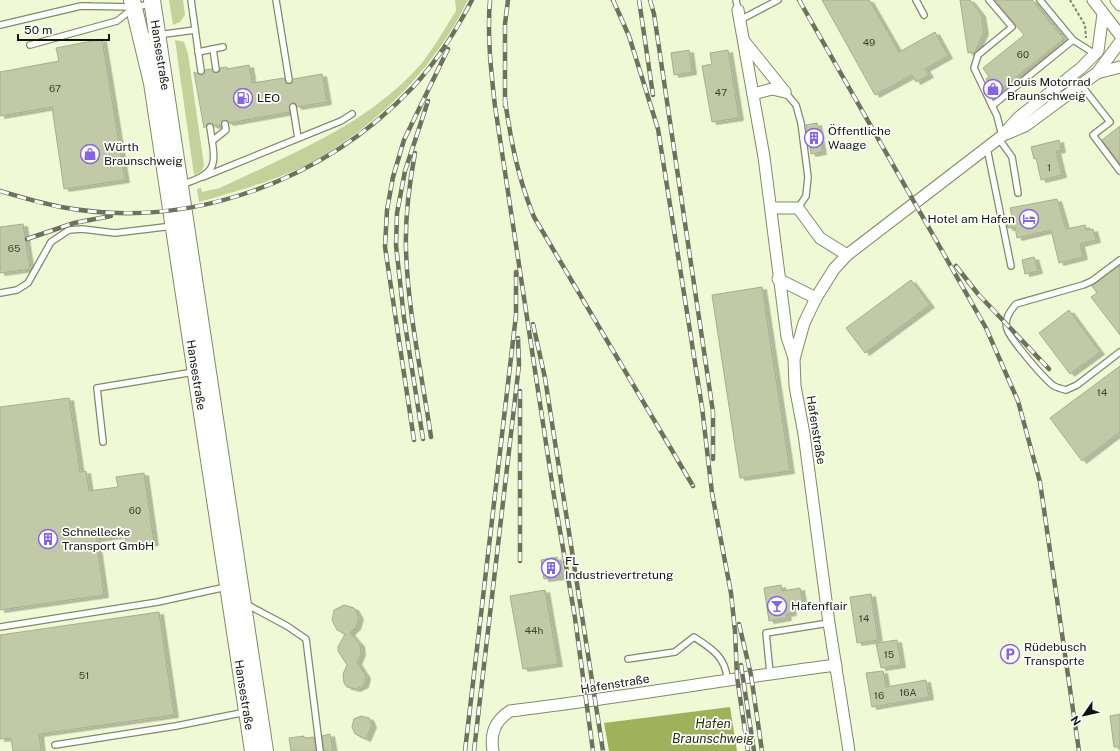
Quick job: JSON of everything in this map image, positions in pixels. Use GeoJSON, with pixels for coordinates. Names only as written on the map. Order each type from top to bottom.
{"type":"FeatureCollection","features":[{"type":"Feature","properties":{"kind":"main road","name":"Hansestraße"},"geometry":{"type":"LineString","coordinates":[[152,2],[149,36],[152,83],[180,226],[253,711],[265,751]]}},
{"type":"Feature","properties":{"kind":"main road","name":"Hansestraße"},"geometry":{"type":"LineString","coordinates":[[132,4],[149,36],[180,184],[180,226]]}},
{"type":"Feature","properties":{"kind":"main road","name":"Hansestraße"},"geometry":{"type":"LineString","coordinates":[[234,586],[243,602],[253,711],[253,751]]}},
{"type":"Feature","properties":{"kind":"street"},"geometry":{"type":"LineString","coordinates":[[1093,0],[1120,35]]}},
{"type":"Feature","properties":{"kind":"street"},"geometry":{"type":"LineString","coordinates":[[1116,0],[1120,5]]}},
{"type":"Feature","properties":{"kind":"street","name":"Hafenstraße"},"geometry":{"type":"LineString","coordinates":[[738,10],[771,208],[778,280],[787,337],[794,359],[795,386],[804,434],[829,623],[849,751]]}},
{"type":"Feature","properties":{"kind":"street","name":"Hafenstraße"},"geometry":{"type":"LineString","coordinates":[[794,359],[804,323],[816,298],[834,269],[847,255],[1000,138],[1018,118],[1095,54],[1098,51],[1101,40],[1104,14]]}},
{"type":"Feature","properties":{"kind":"street"},"geometry":{"type":"LineString","coordinates":[[1101,40],[1120,38]]}},
{"type":"Feature","properties":{"kind":"street","name":"Hafenstraße"},"geometry":{"type":"LineString","coordinates":[[744,40],[785,92]]}},
{"type":"Feature","properties":{"kind":"street","name":"Hafenstraße"},"geometry":{"type":"LineString","coordinates":[[1000,138],[1025,126],[1097,73],[1120,42]]}},
{"type":"Feature","properties":{"kind":"street","name":"Hafenstraße"},"geometry":{"type":"LineString","coordinates":[[1097,73],[1120,67]]}},
{"type":"Feature","properties":{"kind":"street"},"geometry":{"type":"LineString","coordinates":[[753,94],[772,89],[785,92]]}},
{"type":"Feature","properties":{"kind":"street"},"geometry":{"type":"LineString","coordinates":[[771,208],[798,208],[820,238],[847,255]]}},
{"type":"Feature","properties":{"kind":"street"},"geometry":{"type":"LineString","coordinates":[[778,280],[816,298]]}},
{"type":"Feature","properties":{"kind":"street","name":"Hafenstraße"},"geometry":{"type":"LineString","coordinates":[[493,751],[491,740],[494,727],[501,717],[510,711],[595,701],[727,679],[836,665]]}},
{"type":"Feature","properties":{"kind":"lane"},"geometry":{"type":"LineString","coordinates":[[191,0],[201,71]]}},
{"type":"Feature","properties":{"kind":"lane"},"geometry":{"type":"LineString","coordinates":[[276,0],[289,80]]}},
{"type":"Feature","properties":{"kind":"lane"},"geometry":{"type":"LineString","coordinates":[[738,10],[778,0]]}},
{"type":"Feature","properties":{"kind":"lane"},"geometry":{"type":"LineString","coordinates":[[916,0],[924,15]]}},
{"type":"Feature","properties":{"kind":"lane"},"geometry":{"type":"LineString","coordinates":[[989,0],[1012,27],[978,55],[974,68],[992,106],[1000,138],[1012,156],[1018,193]]}},
{"type":"Feature","properties":{"kind":"lane"},"geometry":{"type":"LineString","coordinates":[[1040,0],[1073,40],[1095,54]]}},
{"type":"Feature","properties":{"kind":"lane"},"geometry":{"type":"LineString","coordinates":[[0,25],[81,6],[152,2]]}},
{"type":"Feature","properties":{"kind":"lane"},"geometry":{"type":"LineString","coordinates":[[30,45],[117,21],[132,4]]}},
{"type":"Feature","properties":{"kind":"lane"},"geometry":{"type":"LineString","coordinates":[[149,36],[195,30]]}},
{"type":"Feature","properties":{"kind":"lane"},"geometry":{"type":"LineString","coordinates":[[992,106],[1073,40]]}},
{"type":"Feature","properties":{"kind":"lane"},"geometry":{"type":"LineString","coordinates":[[198,52],[223,47]]}},
{"type":"Feature","properties":{"kind":"lane"},"geometry":{"type":"LineString","coordinates":[[213,49],[216,69]]}},
{"type":"Feature","properties":{"kind":"lane"},"geometry":{"type":"LineString","coordinates":[[1081,85],[1110,122],[1093,135],[1120,172]]}},
{"type":"Feature","properties":{"kind":"lane"},"geometry":{"type":"LineString","coordinates":[[785,92],[796,105],[798,111],[808,177],[806,196],[798,208]]}},
{"type":"Feature","properties":{"kind":"lane"},"geometry":{"type":"LineString","coordinates":[[293,107],[298,138]]}},
{"type":"Feature","properties":{"kind":"lane"},"geometry":{"type":"LineString","coordinates":[[180,184],[203,177],[341,121],[352,114]]}},
{"type":"Feature","properties":{"kind":"lane"},"geometry":{"type":"LineString","coordinates":[[212,141],[226,130],[225,124]]}},
{"type":"Feature","properties":{"kind":"lane"},"geometry":{"type":"LineString","coordinates":[[203,177],[211,170],[215,158],[210,127]]}},
{"type":"Feature","properties":{"kind":"lane"},"geometry":{"type":"LineString","coordinates":[[987,148],[1011,266]]}},
{"type":"Feature","properties":{"kind":"lane"},"geometry":{"type":"LineString","coordinates":[[0,292],[17,290],[28,283],[51,242],[69,230],[82,229],[115,233],[180,226]]}},
{"type":"Feature","properties":{"kind":"lane"},"geometry":{"type":"LineString","coordinates":[[1120,260],[1092,281],[1083,285],[1016,304],[1006,320],[1007,329],[1012,338],[1055,387],[1066,390],[1077,385],[1120,352]]}},
{"type":"Feature","properties":{"kind":"lane"},"geometry":{"type":"LineString","coordinates":[[103,442],[97,388],[202,371]]}},
{"type":"Feature","properties":{"kind":"lane"},"geometry":{"type":"LineString","coordinates":[[0,627],[158,602],[234,586]]}},
{"type":"Feature","properties":{"kind":"lane"},"geometry":{"type":"LineString","coordinates":[[243,602],[287,626],[306,639],[320,751]]}},
{"type":"Feature","properties":{"kind":"lane"},"geometry":{"type":"LineString","coordinates":[[770,673],[766,633],[829,623]]}},
{"type":"Feature","properties":{"kind":"lane"},"geometry":{"type":"LineString","coordinates":[[628,659],[675,652],[694,637],[711,648],[723,662],[726,667],[727,679]]}},
{"type":"Feature","properties":{"kind":"lane"},"geometry":{"type":"LineString","coordinates":[[55,745],[176,726],[253,711]]}},
{"type":"Feature","properties":{"kind":"path"},"geometry":{"type":"LineString","coordinates":[[1070,0],[1085,25],[1087,42],[1095,54]]}},
{"type":"Feature","properties":{"kind":"shaded area"},"geometry":{"type":"Polygon","coordinates":[[[169,0],[183,0],[185,15],[180,22],[173,25],[169,0]]]}},
{"type":"Feature","properties":{"kind":"shaded area"},"geometry":{"type":"Polygon","coordinates":[[[455,0],[468,0],[440,47],[406,89],[366,126],[344,142],[307,165],[277,178],[199,202],[197,189],[201,188],[202,192],[220,188],[273,163],[327,136],[353,121],[377,104],[400,85],[426,58],[456,11],[455,0]]]}},
{"type":"Feature","properties":{"kind":"shaded area"},"geometry":{"type":"Polygon","coordinates":[[[175,40],[184,42],[188,54],[204,165],[202,171],[194,175],[175,40]]]}},
{"type":"Feature","properties":{"kind":"water","name":"Hafen Braunschweig"},"geometry":{"type":"Polygon","coordinates":[[[730,707],[737,751],[609,751],[604,723],[730,707]]]}},
{"type":"Feature","properties":{"kind":"building"},"geometry":{"type":"Polygon","coordinates":[[[822,0],[869,0],[899,52],[935,32],[948,56],[925,69],[929,75],[916,82],[912,75],[875,95],[822,0]]]}},
{"type":"Feature","properties":{"kind":"building"},"geometry":{"type":"Polygon","coordinates":[[[960,0],[970,0],[981,14],[984,32],[975,52],[968,53],[960,0]]]}},
{"type":"Feature","properties":{"kind":"building"},"geometry":{"type":"Polygon","coordinates":[[[995,0],[1032,0],[1064,39],[1000,90],[998,88],[992,90],[986,79],[989,77],[983,68],[1024,35],[995,0]]]}},
{"type":"Feature","properties":{"kind":"building"},"geometry":{"type":"Polygon","coordinates":[[[102,39],[125,180],[64,189],[52,107],[0,116],[0,72],[59,61],[56,48],[102,39]]]}},
{"type":"Feature","properties":{"kind":"building"},"geometry":{"type":"Polygon","coordinates":[[[689,50],[692,72],[674,75],[671,53],[689,50]]]}},
{"type":"Feature","properties":{"kind":"building"},"geometry":{"type":"Polygon","coordinates":[[[728,50],[739,118],[712,122],[702,66],[712,64],[710,53],[728,50]]]}},
{"type":"Feature","properties":{"kind":"building"},"geometry":{"type":"Polygon","coordinates":[[[249,65],[252,83],[284,78],[289,84],[293,79],[322,74],[327,102],[297,107],[295,103],[292,103],[289,106],[290,112],[229,123],[224,120],[221,125],[214,126],[209,123],[204,128],[194,72],[201,75],[205,70],[212,69],[216,73],[220,71],[220,68],[227,67],[227,69],[249,65]]]}},
{"type":"Feature","properties":{"kind":"building","name":"Öffentliche Waage"},"geometry":{"type":"Polygon","coordinates":[[[817,123],[822,152],[811,154],[806,125],[817,123]]]}},
{"type":"Feature","properties":{"kind":"building"},"geometry":{"type":"Polygon","coordinates":[[[1120,126],[1120,164],[1102,140],[1120,126]]]}},
{"type":"Feature","properties":{"kind":"building"},"geometry":{"type":"Polygon","coordinates":[[[1059,140],[1061,150],[1056,151],[1062,175],[1041,180],[1036,158],[1034,159],[1031,147],[1059,140]]]}},
{"type":"Feature","properties":{"kind":"building"},"geometry":{"type":"Polygon","coordinates":[[[1057,199],[1066,229],[1085,225],[1086,230],[1093,229],[1096,240],[1080,244],[1083,257],[1059,263],[1051,230],[1017,238],[1015,227],[1008,228],[1006,218],[1012,216],[1010,208],[1057,199]]]}},
{"type":"Feature","properties":{"kind":"building"},"geometry":{"type":"Polygon","coordinates":[[[23,224],[30,269],[0,273],[0,227],[23,224]]]}},
{"type":"Feature","properties":{"kind":"building"},"geometry":{"type":"Polygon","coordinates":[[[1034,257],[1038,271],[1025,274],[1022,260],[1034,257]]]}},
{"type":"Feature","properties":{"kind":"building"},"geometry":{"type":"Polygon","coordinates":[[[1120,265],[1120,335],[1091,297],[1097,293],[1092,286],[1120,265]]]}},
{"type":"Feature","properties":{"kind":"building"},"geometry":{"type":"Polygon","coordinates":[[[911,280],[930,305],[865,353],[846,328],[911,280]]]}},
{"type":"Feature","properties":{"kind":"building"},"geometry":{"type":"Polygon","coordinates":[[[762,287],[790,471],[740,478],[712,295],[762,287]]]}},
{"type":"Feature","properties":{"kind":"building"},"geometry":{"type":"Polygon","coordinates":[[[1069,310],[1100,352],[1070,374],[1039,333],[1069,310]]]}},
{"type":"Feature","properties":{"kind":"building"},"geometry":{"type":"Polygon","coordinates":[[[1120,366],[1120,432],[1082,461],[1050,418],[1120,366]]]}},
{"type":"Feature","properties":{"kind":"building"},"geometry":{"type":"Polygon","coordinates":[[[69,398],[80,472],[86,471],[89,491],[118,487],[116,477],[144,473],[154,543],[126,546],[125,535],[96,539],[104,595],[0,610],[0,407],[69,398]]]}},
{"type":"Feature","properties":{"kind":"building","name":"FL Industrievertretung"},"geometry":{"type":"Polygon","coordinates":[[[557,557],[560,577],[544,579],[541,560],[557,557]]]}},
{"type":"Feature","properties":{"kind":"building"},"geometry":{"type":"Polygon","coordinates":[[[781,585],[782,591],[800,588],[803,604],[791,606],[792,613],[786,614],[787,618],[769,621],[764,588],[781,585]]]}},
{"type":"Feature","properties":{"kind":"building"},"geometry":{"type":"Polygon","coordinates":[[[545,590],[558,664],[523,669],[510,596],[545,590]]]}},
{"type":"Feature","properties":{"kind":"building"},"geometry":{"type":"Polygon","coordinates":[[[871,594],[878,640],[857,643],[850,597],[871,594]]]}},
{"type":"Feature","properties":{"kind":"building"},"geometry":{"type":"Polygon","coordinates":[[[344,605],[354,608],[359,617],[356,627],[350,633],[360,644],[361,653],[357,662],[366,676],[364,685],[356,689],[347,687],[344,683],[343,674],[347,665],[338,651],[338,647],[345,634],[337,630],[332,620],[334,610],[344,605]]]}},
{"type":"Feature","properties":{"kind":"building"},"geometry":{"type":"Polygon","coordinates":[[[159,612],[174,715],[39,734],[41,751],[13,751],[11,738],[0,739],[0,635],[159,612]]]}},
{"type":"Feature","properties":{"kind":"building"},"geometry":{"type":"Polygon","coordinates":[[[897,640],[901,665],[881,668],[876,643],[897,640]]]}},
{"type":"Feature","properties":{"kind":"building"},"geometry":{"type":"Polygon","coordinates":[[[883,671],[886,687],[926,680],[929,697],[872,707],[866,673],[883,671]]]}},
{"type":"Feature","properties":{"kind":"building"},"geometry":{"type":"Polygon","coordinates":[[[1120,714],[1120,747],[1114,747],[1110,716],[1120,714]]]}},
{"type":"Feature","properties":{"kind":"building"},"geometry":{"type":"Polygon","coordinates":[[[361,716],[369,718],[372,725],[366,739],[355,734],[352,727],[354,719],[361,716]]]}},
{"type":"Feature","properties":{"kind":"building"},"geometry":{"type":"Polygon","coordinates":[[[330,734],[333,751],[324,751],[322,736],[330,734]]]}},
{"type":"Feature","properties":{"kind":"building"},"geometry":{"type":"Polygon","coordinates":[[[304,736],[304,738],[314,737],[316,751],[291,751],[289,738],[304,736]]]}},
{"type":"Feature","properties":{"kind":"railway"},"geometry":{"type":"LineString","coordinates":[[0,191],[61,207],[110,213],[158,212],[206,204],[252,191],[297,173],[339,149],[378,120],[413,87],[430,67],[453,34],[472,0]]}},
{"type":"Feature","properties":{"kind":"railway"},"geometry":{"type":"LineString","coordinates":[[490,0],[489,40],[495,106],[554,496],[575,618],[593,751]]}},
{"type":"Feature","properties":{"kind":"railway"},"geometry":{"type":"LineString","coordinates":[[505,106],[505,24],[508,0]]}},
{"type":"Feature","properties":{"kind":"railway"},"geometry":{"type":"LineString","coordinates":[[613,0],[629,36],[658,129],[702,407],[712,493],[731,593],[735,631],[737,677],[748,751]]}},
{"type":"Feature","properties":{"kind":"railway"},"geometry":{"type":"LineString","coordinates":[[639,0],[653,95]]}},
{"type":"Feature","properties":{"kind":"railway"},"geometry":{"type":"LineString","coordinates":[[650,0],[654,14],[713,412],[713,459]]}},
{"type":"Feature","properties":{"kind":"railway"},"geometry":{"type":"LineString","coordinates":[[799,0],[986,328],[1018,401],[1040,482],[1079,751]]}},
{"type":"Feature","properties":{"kind":"railway"},"geometry":{"type":"LineString","coordinates":[[414,440],[385,247],[387,210],[393,177],[404,140],[448,49]]}},
{"type":"Feature","properties":{"kind":"railway"},"geometry":{"type":"LineString","coordinates":[[505,100],[516,160],[528,202],[534,217],[693,486]]}},
{"type":"Feature","properties":{"kind":"railway"},"geometry":{"type":"LineString","coordinates":[[423,439],[404,318],[396,245],[397,213],[405,171],[428,101]]}},
{"type":"Feature","properties":{"kind":"railway"},"geometry":{"type":"LineString","coordinates":[[415,153],[409,189],[407,214],[407,274],[412,321],[431,437]]}},
{"type":"Feature","properties":{"kind":"railway"},"geometry":{"type":"LineString","coordinates":[[27,239],[74,223],[111,216]]}},
{"type":"Feature","properties":{"kind":"railway"},"geometry":{"type":"LineString","coordinates":[[956,266],[978,294],[1049,369]]}},
{"type":"Feature","properties":{"kind":"railway"},"geometry":{"type":"LineString","coordinates":[[465,751],[516,315],[516,272]]}},
{"type":"Feature","properties":{"kind":"railway"},"geometry":{"type":"LineString","coordinates":[[533,324],[545,378],[603,751]]}},
{"type":"Feature","properties":{"kind":"railway"},"geometry":{"type":"LineString","coordinates":[[474,751],[519,365],[518,338]]}},
{"type":"Feature","properties":{"kind":"railway"},"geometry":{"type":"LineString","coordinates":[[520,391],[520,561]]}},
{"type":"Feature","properties":{"kind":"railway"},"geometry":{"type":"LineString","coordinates":[[739,624],[751,675],[762,751]]}},
{"type":"Feature","properties":{"kind":"railway"},"geometry":{"type":"LineString","coordinates":[[741,665],[754,751]]}},
{"type":"Feature","properties":{"kind":"place","name":"Louis Motorrad Braunschweig"},"geometry":{"type":"Point","coordinates":[993,89]}},
{"type":"Feature","properties":{"kind":"place","name":"LEO"},"geometry":{"type":"Point","coordinates":[243,98]}},
{"type":"Feature","properties":{"kind":"place","name":"Öffentliche Waage"},"geometry":{"type":"Point","coordinates":[814,138]}},
{"type":"Feature","properties":{"kind":"place","name":"Würth Braunschweig"},"geometry":{"type":"Point","coordinates":[90,154]}},
{"type":"Feature","properties":{"kind":"place","name":"Hotel am Hafen"},"geometry":{"type":"Point","coordinates":[1029,219]}},
{"type":"Feature","properties":{"kind":"place","name":"Schnellecke Transport GmbH"},"geometry":{"type":"Point","coordinates":[48,539]}},
{"type":"Feature","properties":{"kind":"place","name":"FL Industrievertretung"},"geometry":{"type":"Point","coordinates":[551,568]}},
{"type":"Feature","properties":{"kind":"place","name":"Hafenflair"},"geometry":{"type":"Point","coordinates":[777,606]}},
{"type":"Feature","properties":{"kind":"place","name":"Rüdebusch Transporte"},"geometry":{"type":"Point","coordinates":[1010,654]}}]}
